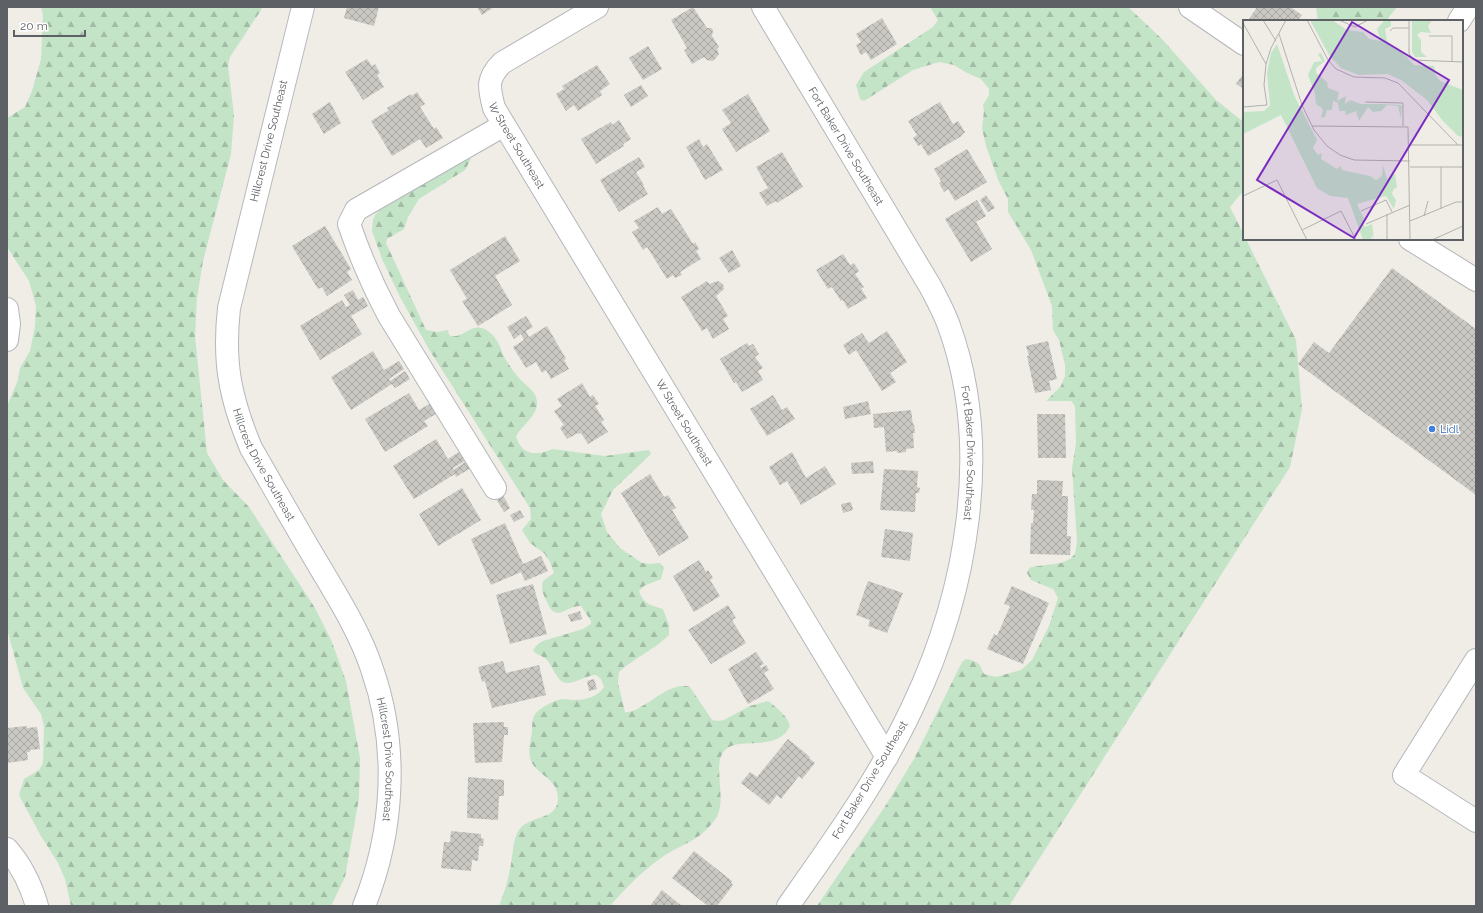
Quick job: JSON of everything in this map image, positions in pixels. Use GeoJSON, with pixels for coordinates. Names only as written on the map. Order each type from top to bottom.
{"type":"FeatureCollection","features":[{"type":"Feature","properties":{"kind":"street","name":"Hillcrest Drive Southeast"},"geometry":{"type":"LineString","coordinates":[[302,7],[229,308],[227,340],[228,372],[234,404],[250,448],[350,620],[372,669],[382,703],[389,756],[388,808],[380,858],[364,906]]}},
{"type":"Feature","properties":{"kind":"street","name":"W Street Southeast"},"geometry":{"type":"LineString","coordinates":[[596,7],[502,63],[494,70],[489,87],[494,108],[886,757]]}},
{"type":"Feature","properties":{"kind":"street","name":"Fort Baker Drive Southeast"},"geometry":{"type":"LineString","coordinates":[[763,7],[930,286],[948,325],[955,345],[963,376],[971,441],[970,493],[965,540],[958,573],[940,638],[924,682],[908,718],[886,757],[836,837],[788,906]]}},
{"type":"Feature","properties":{"kind":"street"},"geometry":{"type":"LineString","coordinates":[[1190,7],[1243,43]]}},
{"type":"Feature","properties":{"kind":"street"},"geometry":{"type":"LineString","coordinates":[[1460,20],[1468,7]]}},
{"type":"Feature","properties":{"kind":"street"},"geometry":{"type":"LineString","coordinates":[[495,488],[375,291],[360,256],[349,224],[356,210],[504,125]]}},
{"type":"Feature","properties":{"kind":"street"},"geometry":{"type":"LineString","coordinates":[[1412,240],[1476,280]]}},
{"type":"Feature","properties":{"kind":"street"},"geometry":{"type":"LineString","coordinates":[[7,309],[9,324],[7,340]]}},
{"type":"Feature","properties":{"kind":"street"},"geometry":{"type":"LineString","coordinates":[[1476,660],[1404,775],[1476,821]]}},
{"type":"Feature","properties":{"kind":"street"},"geometry":{"type":"LineString","coordinates":[[7,850],[23,870],[32,889],[37,906]]}},
{"type":"Feature","properties":{"kind":"green space"},"geometry":{"type":"Polygon","coordinates":[[[41,7],[263,7],[230,57],[228,65],[234,115],[231,154],[203,261],[197,298],[195,336],[207,453],[223,480],[249,507],[315,608],[332,642],[346,681],[360,758],[359,798],[345,877],[331,906],[71,906],[65,879],[58,863],[41,836],[19,795],[24,779],[39,770],[43,763],[44,726],[41,714],[23,688],[7,629],[7,406],[18,380],[20,368],[30,351],[35,326],[36,306],[29,281],[7,247],[7,118],[25,107],[32,91],[41,59],[43,15],[41,7]]]}},
{"type":"Feature","properties":{"kind":"green space"},"geometry":{"type":"Polygon","coordinates":[[[930,7],[1128,7],[1162,39],[1216,100],[1241,120],[1243,118],[1243,191],[1230,207],[1243,233],[1243,240],[1246,240],[1296,340],[1302,409],[1290,467],[1009,906],[817,906],[886,805],[914,759],[962,662],[966,659],[976,662],[980,665],[984,674],[996,677],[1021,670],[1032,660],[1049,626],[1058,598],[1053,589],[1031,580],[1027,573],[1028,570],[1031,567],[1061,563],[1070,559],[1075,554],[1077,541],[1072,468],[1076,443],[1075,406],[1071,401],[1046,401],[1061,386],[1065,376],[1065,365],[1059,340],[1053,330],[1052,306],[1031,250],[1008,212],[1008,199],[999,182],[986,146],[982,128],[984,111],[983,105],[989,95],[989,89],[981,79],[954,65],[939,62],[913,70],[864,101],[860,99],[856,85],[864,72],[933,27],[938,20],[930,7]]]}},
{"type":"Feature","properties":{"kind":"green space"},"geometry":{"type":"Polygon","coordinates":[[[1316,7],[1397,7],[1387,20],[1318,20],[1316,7]]]}},
{"type":"Feature","properties":{"kind":"green space"},"geometry":{"type":"Polygon","coordinates":[[[466,156],[471,159],[465,170],[419,199],[408,217],[404,229],[387,239],[386,243],[426,330],[438,332],[448,330],[449,335],[457,336],[477,328],[486,330],[496,339],[508,364],[536,396],[536,409],[516,437],[524,450],[532,453],[541,453],[553,449],[605,456],[649,450],[651,454],[613,490],[601,514],[607,532],[620,548],[642,563],[660,563],[664,568],[661,579],[644,586],[639,591],[646,602],[663,609],[669,625],[669,635],[619,672],[618,683],[625,712],[639,708],[665,692],[682,686],[690,687],[712,720],[724,720],[750,706],[768,701],[784,715],[790,726],[784,734],[776,739],[767,742],[740,744],[725,750],[721,756],[719,764],[720,802],[716,818],[704,832],[661,858],[647,869],[610,906],[499,906],[507,882],[515,839],[519,830],[523,825],[547,815],[556,807],[558,800],[555,786],[537,769],[529,755],[532,722],[534,717],[538,711],[548,704],[562,699],[587,699],[595,696],[604,687],[601,679],[596,675],[572,682],[563,682],[558,678],[546,659],[533,650],[543,641],[583,629],[591,624],[591,621],[581,606],[576,606],[558,613],[554,612],[550,608],[543,594],[542,584],[543,581],[554,573],[550,562],[544,553],[530,543],[522,530],[531,519],[530,508],[430,351],[400,297],[382,259],[372,231],[375,215],[385,204],[466,156]]]}},
{"type":"Feature","properties":{"kind":"building"},"geometry":{"type":"Polygon","coordinates":[[[347,7],[379,7],[374,26],[344,18],[347,7]]]}},
{"type":"Feature","properties":{"kind":"building"},"geometry":{"type":"Polygon","coordinates":[[[477,7],[494,7],[482,15],[477,7]]]}},
{"type":"Feature","properties":{"kind":"building"},"geometry":{"type":"Polygon","coordinates":[[[693,7],[707,28],[711,28],[713,30],[712,36],[719,47],[717,49],[719,54],[713,61],[707,60],[704,57],[692,64],[684,50],[687,48],[671,20],[693,7]]]}},
{"type":"Feature","properties":{"kind":"building"},"geometry":{"type":"Polygon","coordinates":[[[1257,7],[1290,7],[1302,15],[1299,20],[1249,19],[1257,7]]]}},
{"type":"Feature","properties":{"kind":"building"},"geometry":{"type":"Polygon","coordinates":[[[882,18],[897,44],[871,60],[866,52],[861,55],[856,45],[861,42],[856,34],[882,18]]]}},
{"type":"Feature","properties":{"kind":"building"},"geometry":{"type":"Polygon","coordinates":[[[648,46],[662,69],[643,80],[629,58],[648,46]]]}},
{"type":"Feature","properties":{"kind":"building"},"geometry":{"type":"Polygon","coordinates":[[[367,59],[372,66],[375,64],[380,73],[377,75],[384,87],[363,100],[345,72],[367,59]]]}},
{"type":"Feature","properties":{"kind":"building"},"geometry":{"type":"Polygon","coordinates":[[[597,65],[610,84],[600,91],[602,95],[578,111],[574,105],[566,111],[556,94],[564,89],[562,86],[597,65]]]}},
{"type":"Feature","properties":{"kind":"building"},"geometry":{"type":"Polygon","coordinates":[[[1243,74],[1243,88],[1236,84],[1243,74]]]}},
{"type":"Feature","properties":{"kind":"building"},"geometry":{"type":"Polygon","coordinates":[[[641,85],[648,96],[631,107],[624,95],[641,85]]]}},
{"type":"Feature","properties":{"kind":"building"},"geometry":{"type":"Polygon","coordinates":[[[417,92],[425,104],[420,107],[434,129],[436,127],[443,138],[426,148],[420,139],[392,156],[371,121],[389,110],[387,108],[417,92]]]}},
{"type":"Feature","properties":{"kind":"building"},"geometry":{"type":"Polygon","coordinates":[[[748,94],[770,131],[736,152],[722,129],[731,123],[722,110],[748,94]]]}},
{"type":"Feature","properties":{"kind":"building"},"geometry":{"type":"Polygon","coordinates":[[[330,102],[341,123],[324,134],[312,114],[330,102]]]}},
{"type":"Feature","properties":{"kind":"building"},"geometry":{"type":"Polygon","coordinates":[[[940,102],[953,124],[958,121],[965,132],[960,137],[928,156],[921,144],[918,146],[913,138],[917,135],[908,121],[940,102]]]}},
{"type":"Feature","properties":{"kind":"building"},"geometry":{"type":"Polygon","coordinates":[[[619,120],[631,139],[623,144],[624,146],[596,164],[581,139],[611,122],[612,125],[619,120]]]}},
{"type":"Feature","properties":{"kind":"building"},"geometry":{"type":"Polygon","coordinates":[[[699,139],[703,147],[707,144],[723,170],[705,180],[686,147],[699,139]]]}},
{"type":"Feature","properties":{"kind":"building"},"geometry":{"type":"Polygon","coordinates":[[[967,149],[987,182],[955,201],[948,189],[944,192],[939,183],[941,181],[934,169],[967,149]]]}},
{"type":"Feature","properties":{"kind":"building"},"geometry":{"type":"Polygon","coordinates":[[[782,152],[803,187],[777,203],[776,201],[767,206],[759,193],[768,188],[756,167],[782,152]]]}},
{"type":"Feature","properties":{"kind":"building"},"geometry":{"type":"Polygon","coordinates":[[[639,157],[645,167],[636,172],[648,194],[619,212],[600,180],[639,157]]]}},
{"type":"Feature","properties":{"kind":"building"},"geometry":{"type":"Polygon","coordinates":[[[986,195],[995,208],[988,212],[980,200],[986,195]]]}},
{"type":"Feature","properties":{"kind":"building"},"geometry":{"type":"Polygon","coordinates":[[[977,200],[986,216],[976,222],[992,249],[971,262],[945,219],[977,200]]]}},
{"type":"Feature","properties":{"kind":"building"},"geometry":{"type":"Polygon","coordinates":[[[658,207],[662,214],[671,209],[693,244],[695,242],[699,249],[696,251],[701,259],[680,272],[682,275],[675,278],[673,275],[667,279],[647,247],[643,250],[632,232],[639,228],[634,221],[658,207]]]}},
{"type":"Feature","properties":{"kind":"building"},"geometry":{"type":"Polygon","coordinates":[[[325,226],[351,269],[347,272],[352,280],[327,296],[322,287],[318,289],[292,246],[325,226]]]}},
{"type":"Feature","properties":{"kind":"building"},"geometry":{"type":"Polygon","coordinates":[[[505,236],[520,261],[495,276],[512,305],[478,326],[462,301],[467,299],[450,270],[505,236]]]}},
{"type":"Feature","properties":{"kind":"building"},"geometry":{"type":"Polygon","coordinates":[[[732,250],[741,266],[729,273],[719,258],[732,250]]]}},
{"type":"Feature","properties":{"kind":"building"},"geometry":{"type":"Polygon","coordinates":[[[843,254],[850,265],[854,263],[859,271],[855,274],[864,287],[861,289],[867,298],[848,309],[843,300],[841,301],[832,287],[828,289],[816,270],[843,254]]]}},
{"type":"Feature","properties":{"kind":"building","name":"Lidl"},"geometry":{"type":"Polygon","coordinates":[[[1392,268],[1476,329],[1476,495],[1298,364],[1314,342],[1329,353],[1392,268]]]}},
{"type":"Feature","properties":{"kind":"building"},"geometry":{"type":"Polygon","coordinates":[[[707,281],[709,284],[718,281],[723,284],[724,289],[716,296],[728,316],[723,319],[729,329],[713,339],[707,328],[702,331],[681,297],[707,281]]]}},
{"type":"Feature","properties":{"kind":"building"},"geometry":{"type":"Polygon","coordinates":[[[353,290],[358,300],[363,297],[368,306],[351,316],[362,334],[320,360],[300,326],[342,300],[346,307],[350,305],[344,295],[353,290]]]}},
{"type":"Feature","properties":{"kind":"building"},"geometry":{"type":"Polygon","coordinates":[[[526,316],[533,327],[526,331],[529,337],[547,326],[566,359],[564,360],[569,369],[551,379],[546,370],[542,373],[536,362],[526,368],[513,347],[524,340],[521,334],[514,339],[507,327],[526,316]]]}},
{"type":"Feature","properties":{"kind":"building"},"geometry":{"type":"Polygon","coordinates":[[[887,331],[907,362],[890,373],[896,382],[882,391],[856,350],[849,355],[843,345],[862,333],[869,343],[887,331]]]}},
{"type":"Feature","properties":{"kind":"building"},"geometry":{"type":"Polygon","coordinates":[[[1048,341],[1057,379],[1049,381],[1051,390],[1035,393],[1026,346],[1048,341]]]}},
{"type":"Feature","properties":{"kind":"building"},"geometry":{"type":"Polygon","coordinates":[[[747,343],[749,346],[753,344],[759,354],[755,357],[763,368],[758,371],[763,380],[742,392],[736,382],[734,383],[720,359],[747,343]]]}},
{"type":"Feature","properties":{"kind":"building"},"geometry":{"type":"Polygon","coordinates":[[[373,351],[384,370],[399,361],[404,369],[389,379],[390,381],[405,371],[410,379],[395,388],[392,384],[351,410],[331,377],[373,351]]]}},
{"type":"Feature","properties":{"kind":"building"},"geometry":{"type":"Polygon","coordinates":[[[582,383],[590,397],[593,395],[599,404],[595,406],[604,420],[601,422],[608,432],[588,444],[581,433],[567,439],[560,428],[564,425],[554,411],[562,406],[557,399],[582,383]]]}},
{"type":"Feature","properties":{"kind":"building"},"geometry":{"type":"Polygon","coordinates":[[[409,393],[419,410],[433,402],[439,412],[424,421],[428,426],[385,452],[365,419],[409,393]]]}},
{"type":"Feature","properties":{"kind":"building"},"geometry":{"type":"Polygon","coordinates":[[[773,395],[782,410],[787,407],[795,419],[767,436],[750,409],[773,395]]]}},
{"type":"Feature","properties":{"kind":"building"},"geometry":{"type":"Polygon","coordinates":[[[868,401],[871,414],[845,419],[843,407],[868,401]]]}},
{"type":"Feature","properties":{"kind":"building"},"geometry":{"type":"Polygon","coordinates":[[[911,410],[915,433],[913,433],[914,448],[906,449],[906,452],[886,452],[884,427],[874,428],[873,414],[911,410]]]}},
{"type":"Feature","properties":{"kind":"building"},"geometry":{"type":"Polygon","coordinates":[[[1037,414],[1065,414],[1066,458],[1038,458],[1037,414]]]}},
{"type":"Feature","properties":{"kind":"building"},"geometry":{"type":"Polygon","coordinates":[[[436,439],[448,459],[462,450],[468,459],[453,468],[453,470],[470,459],[474,466],[456,477],[455,474],[414,499],[393,466],[436,439]]]}},
{"type":"Feature","properties":{"kind":"building"},"geometry":{"type":"Polygon","coordinates":[[[792,452],[806,478],[825,466],[836,484],[801,505],[787,481],[780,485],[769,467],[792,452]]]}},
{"type":"Feature","properties":{"kind":"building"},"geometry":{"type":"Polygon","coordinates":[[[873,461],[874,473],[852,474],[851,463],[873,461]]]}},
{"type":"Feature","properties":{"kind":"building"},"geometry":{"type":"Polygon","coordinates":[[[884,469],[918,471],[917,487],[920,488],[919,493],[916,493],[915,512],[880,510],[884,469]]]}},
{"type":"Feature","properties":{"kind":"building"},"geometry":{"type":"Polygon","coordinates":[[[650,474],[664,497],[668,495],[676,508],[672,510],[689,538],[659,556],[621,493],[650,474]]]}},
{"type":"Feature","properties":{"kind":"building"},"geometry":{"type":"Polygon","coordinates":[[[1037,480],[1063,481],[1062,496],[1068,496],[1067,536],[1071,536],[1070,555],[1030,554],[1031,523],[1033,523],[1034,510],[1031,510],[1032,494],[1037,494],[1037,480]]]}},
{"type":"Feature","properties":{"kind":"building"},"geometry":{"type":"Polygon","coordinates":[[[462,488],[481,520],[438,546],[419,514],[462,488]]]}},
{"type":"Feature","properties":{"kind":"building"},"geometry":{"type":"Polygon","coordinates":[[[500,490],[510,508],[504,512],[493,494],[500,490]]]}},
{"type":"Feature","properties":{"kind":"building"},"geometry":{"type":"Polygon","coordinates":[[[851,502],[853,510],[843,513],[841,504],[851,502]]]}},
{"type":"Feature","properties":{"kind":"building"},"geometry":{"type":"Polygon","coordinates":[[[520,510],[524,517],[514,522],[510,515],[520,510]]]}},
{"type":"Feature","properties":{"kind":"building"},"geometry":{"type":"Polygon","coordinates":[[[505,523],[523,564],[541,556],[548,571],[525,581],[521,572],[491,585],[471,539],[505,523]]]}},
{"type":"Feature","properties":{"kind":"building"},"geometry":{"type":"Polygon","coordinates":[[[885,529],[913,533],[910,561],[881,557],[885,529]]]}},
{"type":"Feature","properties":{"kind":"building"},"geometry":{"type":"Polygon","coordinates":[[[699,560],[706,572],[708,570],[713,578],[710,580],[720,596],[694,612],[673,576],[699,560]]]}},
{"type":"Feature","properties":{"kind":"building"},"geometry":{"type":"Polygon","coordinates":[[[868,581],[903,593],[887,633],[868,626],[870,620],[856,615],[868,581]]]}},
{"type":"Feature","properties":{"kind":"building"},"geometry":{"type":"Polygon","coordinates":[[[533,584],[547,634],[510,644],[496,595],[533,584]]]}},
{"type":"Feature","properties":{"kind":"building"},"geometry":{"type":"Polygon","coordinates":[[[1012,586],[1049,603],[1023,664],[987,649],[994,634],[997,636],[1010,606],[1004,604],[1012,586]]]}},
{"type":"Feature","properties":{"kind":"building"},"geometry":{"type":"Polygon","coordinates":[[[728,605],[736,618],[732,620],[746,643],[711,664],[688,630],[728,605]]]}},
{"type":"Feature","properties":{"kind":"building"},"geometry":{"type":"Polygon","coordinates":[[[580,611],[582,619],[571,622],[568,615],[580,611]]]}},
{"type":"Feature","properties":{"kind":"building"},"geometry":{"type":"Polygon","coordinates":[[[756,652],[764,664],[760,666],[761,668],[766,665],[769,670],[764,673],[774,689],[748,704],[728,669],[756,652]]]}},
{"type":"Feature","properties":{"kind":"building"},"geometry":{"type":"Polygon","coordinates":[[[503,661],[506,673],[539,665],[546,695],[492,708],[485,681],[482,682],[478,667],[503,661]]]}},
{"type":"Feature","properties":{"kind":"building"},"geometry":{"type":"Polygon","coordinates":[[[594,679],[597,689],[589,691],[587,681],[594,679]]]}},
{"type":"Feature","properties":{"kind":"building"},"geometry":{"type":"Polygon","coordinates":[[[504,722],[504,727],[508,727],[508,735],[504,735],[502,762],[475,763],[473,723],[504,722]]]}},
{"type":"Feature","properties":{"kind":"building"},"geometry":{"type":"Polygon","coordinates":[[[27,726],[27,728],[37,727],[40,749],[30,750],[30,752],[27,752],[28,760],[7,763],[7,728],[27,726]]]}},
{"type":"Feature","properties":{"kind":"building"},"geometry":{"type":"Polygon","coordinates":[[[788,739],[815,763],[802,779],[799,776],[781,799],[777,795],[769,805],[741,783],[750,772],[757,777],[788,739]]]}},
{"type":"Feature","properties":{"kind":"building"},"geometry":{"type":"Polygon","coordinates":[[[468,777],[504,780],[504,796],[499,796],[498,820],[467,818],[468,777]]]}},
{"type":"Feature","properties":{"kind":"building"},"geometry":{"type":"Polygon","coordinates":[[[451,831],[481,834],[481,838],[484,839],[483,846],[479,846],[478,861],[472,860],[471,871],[441,868],[444,842],[450,842],[451,831]]]}},
{"type":"Feature","properties":{"kind":"building"},"geometry":{"type":"Polygon","coordinates":[[[694,851],[732,881],[731,883],[733,885],[717,906],[708,906],[672,878],[694,851]]]}},
{"type":"Feature","properties":{"kind":"building"},"geometry":{"type":"Polygon","coordinates":[[[662,890],[682,906],[650,906],[662,890]]]}},
{"type":"Feature","properties":{"kind":"place","name":"Lidl"},"geometry":{"type":"Point","coordinates":[1432,429]}}]}
